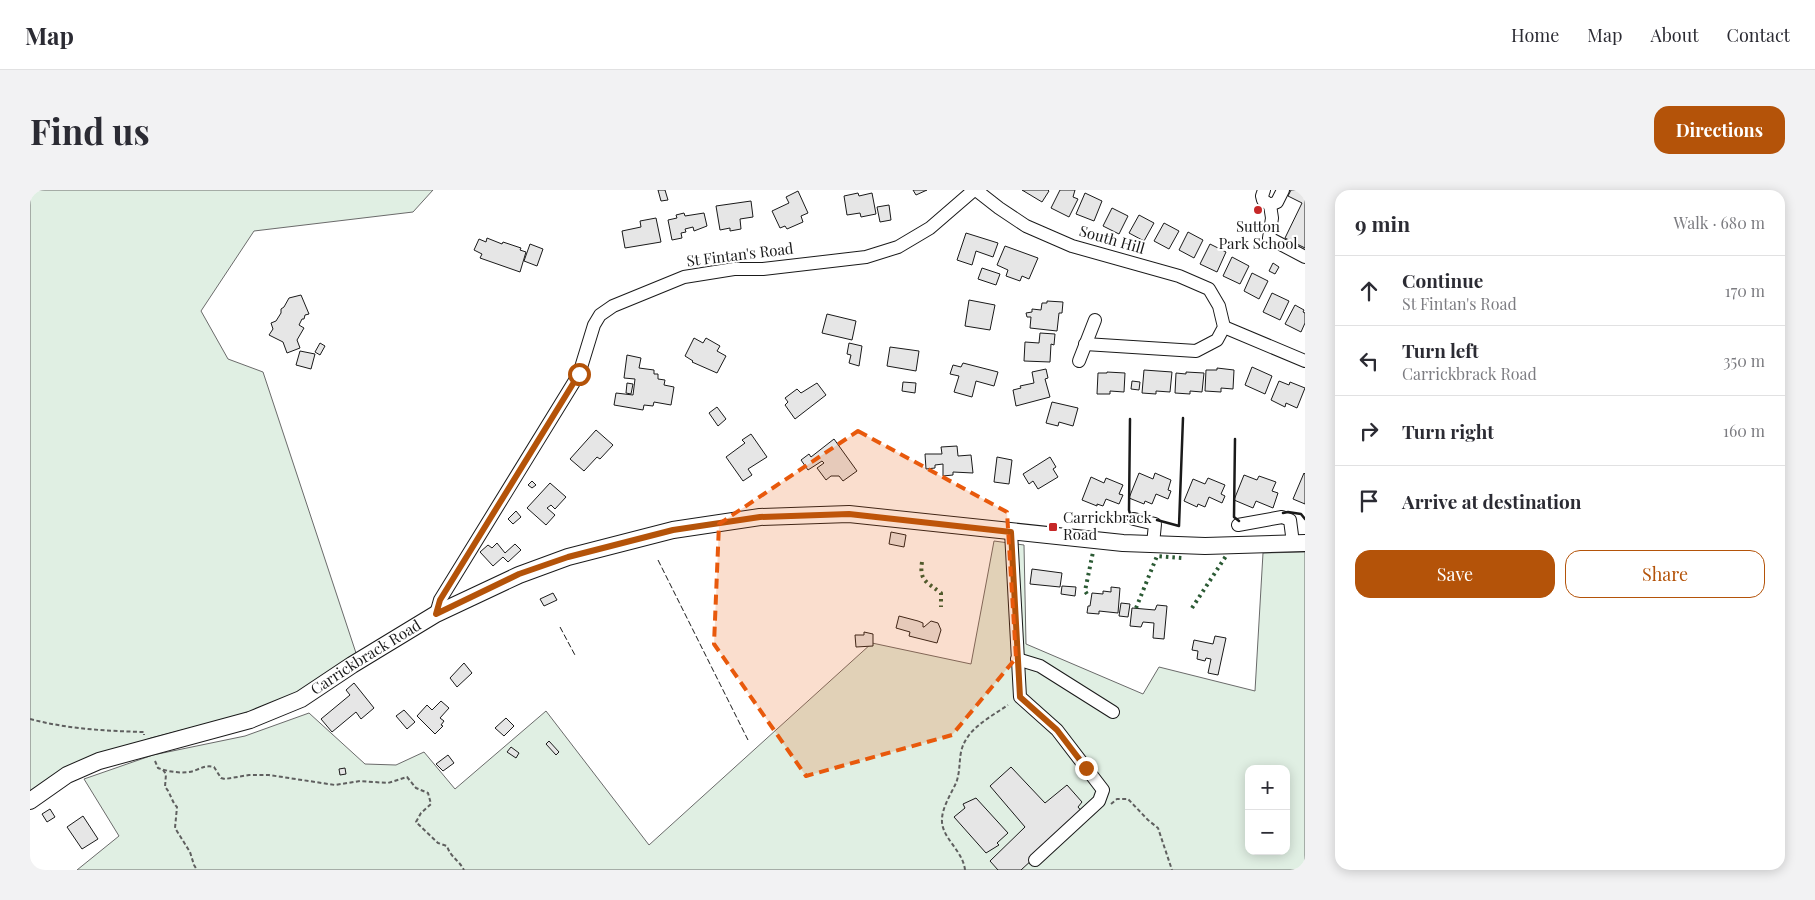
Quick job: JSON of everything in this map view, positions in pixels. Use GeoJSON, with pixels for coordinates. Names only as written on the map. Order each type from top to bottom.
{"type":"FeatureCollection","features":[{"type":"Feature","properties":{"kind":"main road","name":"Carrickbrack Road"},"geometry":{"type":"LineString","coordinates":[[30,801],[67,775],[99,761],[250,720],[301,699],[352,665],[436,614],[519,574],[568,557],[673,530],[760,517],[849,514],[1123,543],[1205,546],[1299,543]]}},
{"type":"Feature","properties":{"kind":"street","name":"South Hill"},"geometry":{"type":"LineString","coordinates":[[975,190],[1034,230],[1072,246],[1179,276],[1209,289],[1219,306],[1224,327]]}},
{"type":"Feature","properties":{"kind":"street","name":"St Fintan's Road"},"geometry":{"type":"LineString","coordinates":[[436,614],[440,600],[579,374],[594,325],[600,315],[613,306],[684,277],[866,257],[898,247],[930,228],[975,190]]}},
{"type":"Feature","properties":{"kind":"street"},"geometry":{"type":"LineString","coordinates":[[1264,190],[1263,200],[1270,205],[1272,218],[1269,238],[1305,257]]}},
{"type":"Feature","properties":{"kind":"street"},"geometry":{"type":"LineString","coordinates":[[1270,205],[1277,202],[1283,190]]}},
{"type":"Feature","properties":{"kind":"street"},"geometry":{"type":"LineString","coordinates":[[1079,360],[1095,320]]}},
{"type":"Feature","properties":{"kind":"street"},"geometry":{"type":"LineString","coordinates":[[1086,344],[1196,351],[1217,340],[1224,327],[1305,361]]}},
{"type":"Feature","properties":{"kind":"street"},"geometry":{"type":"LineString","coordinates":[[1238,525],[1282,517],[1290,520],[1299,543]]}},
{"type":"Feature","properties":{"kind":"street"},"geometry":{"type":"LineString","coordinates":[[1134,519],[1155,524],[1152,544]]}},
{"type":"Feature","properties":{"kind":"street"},"geometry":{"type":"LineString","coordinates":[[1011,532],[1020,697],[1057,730],[1104,790],[1099,800],[1035,860]]}},
{"type":"Feature","properties":{"kind":"street"},"geometry":{"type":"LineString","coordinates":[[1017,659],[1040,666],[1113,712]]}},
{"type":"Feature","properties":{"kind":"path"},"geometry":{"type":"LineString","coordinates":[[30,197],[34,190]]}},
{"type":"Feature","properties":{"kind":"path"},"geometry":{"type":"LineString","coordinates":[[965,870],[962,858],[944,830],[942,822],[943,813],[956,782],[961,751],[968,735],[1008,705]]}},
{"type":"Feature","properties":{"kind":"path"},"geometry":{"type":"LineString","coordinates":[[30,719],[80,729],[144,732],[146,742]]}},
{"type":"Feature","properties":{"kind":"path"},"geometry":{"type":"LineString","coordinates":[[156,763],[158,768],[174,772],[184,772],[208,766],[214,767],[221,778],[225,779],[249,775],[269,775],[335,785],[360,781],[388,783],[407,777],[416,788],[428,793],[431,804],[421,813],[416,822],[438,843],[447,846],[450,854],[459,862],[464,870]]}},
{"type":"Feature","properties":{"kind":"path"},"geometry":{"type":"LineString","coordinates":[[163,770],[166,774],[165,787],[171,792],[177,807],[175,828],[190,852],[198,870]]}},
{"type":"Feature","properties":{"kind":"path"},"geometry":{"type":"LineString","coordinates":[[1110,804],[1117,799],[1128,799],[1158,828],[1172,870]]}},
{"type":"Feature","properties":{"kind":"highlighted area"},"geometry":{"type":"Polygon","coordinates":[[[858,431],[1007,512],[1016,658],[952,735],[806,776],[714,644],[719,524],[858,431]]]}},
{"type":"Feature","properties":{"kind":"green space"},"geometry":{"type":"Polygon","coordinates":[[[30,190],[433,190],[413,212],[254,231],[201,311],[228,359],[263,372],[356,653],[304,693],[241,715],[151,738],[56,775],[30,794],[30,190]]]}},
{"type":"Feature","properties":{"kind":"green space"},"geometry":{"type":"Polygon","coordinates":[[[994,541],[1024,545],[1026,644],[1143,694],[1159,667],[1255,691],[1263,553],[1305,552],[1305,870],[77,870],[119,836],[84,779],[153,755],[245,736],[309,713],[365,764],[396,765],[424,752],[455,789],[546,711],[649,845],[872,643],[971,664],[994,541]]]}},
{"type":"Feature","properties":{"kind":"building"},"geometry":{"type":"Polygon","coordinates":[[[658,190],[665,190],[668,200],[661,201],[658,190]]]}},
{"type":"Feature","properties":{"kind":"building"},"geometry":{"type":"Polygon","coordinates":[[[913,190],[927,190],[916,195],[913,190]]]}},
{"type":"Feature","properties":{"kind":"building"},"geometry":{"type":"Polygon","coordinates":[[[1022,190],[1048,190],[1049,191],[1042,202],[1022,190]]]}},
{"type":"Feature","properties":{"kind":"building"},"geometry":{"type":"Polygon","coordinates":[[[1060,190],[1075,190],[1073,197],[1078,199],[1069,217],[1051,208],[1060,190]]]}},
{"type":"Feature","properties":{"kind":"building"},"geometry":{"type":"Polygon","coordinates":[[[1291,190],[1305,190],[1305,248],[1285,238],[1302,203],[1288,196],[1291,190]]]}},
{"type":"Feature","properties":{"kind":"building"},"geometry":{"type":"Polygon","coordinates":[[[798,191],[808,213],[801,216],[803,222],[787,229],[785,226],[780,228],[772,211],[789,203],[786,197],[798,191]]]}},
{"type":"Feature","properties":{"kind":"building"},"geometry":{"type":"Polygon","coordinates":[[[858,193],[859,196],[872,193],[876,214],[861,217],[860,213],[847,215],[844,196],[858,193]]]}},
{"type":"Feature","properties":{"kind":"building"},"geometry":{"type":"Polygon","coordinates":[[[1085,193],[1102,201],[1094,221],[1076,214],[1085,193]]]}},
{"type":"Feature","properties":{"kind":"building"},"geometry":{"type":"Polygon","coordinates":[[[751,201],[753,217],[740,219],[741,229],[730,231],[730,228],[720,230],[716,206],[751,201]]]}},
{"type":"Feature","properties":{"kind":"building"},"geometry":{"type":"Polygon","coordinates":[[[889,205],[891,220],[880,222],[877,207],[889,205]]]}},
{"type":"Feature","properties":{"kind":"building"},"geometry":{"type":"Polygon","coordinates":[[[1112,208],[1128,216],[1119,234],[1103,226],[1112,208]]]}},
{"type":"Feature","properties":{"kind":"building"},"geometry":{"type":"Polygon","coordinates":[[[684,213],[685,216],[704,213],[707,226],[694,231],[693,227],[685,229],[686,232],[681,233],[682,238],[672,240],[668,220],[677,218],[676,215],[684,213]]]}},
{"type":"Feature","properties":{"kind":"building"},"geometry":{"type":"Polygon","coordinates":[[[1139,215],[1154,223],[1144,241],[1129,233],[1139,215]]]}},
{"type":"Feature","properties":{"kind":"building"},"geometry":{"type":"Polygon","coordinates":[[[656,218],[661,242],[625,248],[622,231],[641,227],[640,221],[656,218]]]}},
{"type":"Feature","properties":{"kind":"building"},"geometry":{"type":"Polygon","coordinates":[[[1164,223],[1179,231],[1169,249],[1154,241],[1164,223]]]}},
{"type":"Feature","properties":{"kind":"building"},"geometry":{"type":"Polygon","coordinates":[[[1188,232],[1203,240],[1194,258],[1179,250],[1188,232]]]}},
{"type":"Feature","properties":{"kind":"building"},"geometry":{"type":"Polygon","coordinates":[[[966,233],[998,243],[993,257],[976,251],[972,265],[957,260],[966,233]]]}},
{"type":"Feature","properties":{"kind":"building"},"geometry":{"type":"Polygon","coordinates":[[[487,238],[502,244],[503,242],[521,248],[520,250],[526,252],[520,272],[480,258],[482,254],[474,250],[479,239],[486,242],[487,238]]]}},
{"type":"Feature","properties":{"kind":"building"},"geometry":{"type":"Polygon","coordinates":[[[530,244],[543,249],[537,266],[524,261],[530,244]]]}},
{"type":"Feature","properties":{"kind":"building"},"geometry":{"type":"Polygon","coordinates":[[[1210,244],[1226,252],[1217,272],[1200,264],[1210,244]]]}},
{"type":"Feature","properties":{"kind":"building"},"geometry":{"type":"Polygon","coordinates":[[[1005,246],[1038,258],[1029,279],[1022,276],[1020,281],[1006,276],[1008,270],[997,265],[1005,246]]]}},
{"type":"Feature","properties":{"kind":"building"},"geometry":{"type":"Polygon","coordinates":[[[1232,257],[1249,266],[1240,284],[1223,276],[1232,257]]]}},
{"type":"Feature","properties":{"kind":"building"},"geometry":{"type":"Polygon","coordinates":[[[1273,263],[1279,267],[1275,274],[1269,271],[1273,263]]]}},
{"type":"Feature","properties":{"kind":"building"},"geometry":{"type":"Polygon","coordinates":[[[982,268],[1000,274],[996,285],[978,279],[982,268]]]}},
{"type":"Feature","properties":{"kind":"building"},"geometry":{"type":"Polygon","coordinates":[[[1252,273],[1268,281],[1259,299],[1244,291],[1252,273]]]}},
{"type":"Feature","properties":{"kind":"building"},"geometry":{"type":"Polygon","coordinates":[[[1272,293],[1289,301],[1280,320],[1263,312],[1272,293]]]}},
{"type":"Feature","properties":{"kind":"building"},"geometry":{"type":"Polygon","coordinates":[[[301,295],[309,314],[305,315],[299,325],[304,328],[297,340],[300,348],[287,353],[283,342],[269,335],[273,329],[271,323],[276,321],[281,313],[281,309],[289,298],[301,295]]]}},
{"type":"Feature","properties":{"kind":"building"},"geometry":{"type":"Polygon","coordinates":[[[969,300],[995,305],[990,330],[965,326],[969,300]]]}},
{"type":"Feature","properties":{"kind":"building"},"geometry":{"type":"Polygon","coordinates":[[[1047,301],[1063,302],[1062,313],[1059,313],[1057,331],[1030,328],[1031,317],[1027,317],[1026,313],[1032,312],[1032,309],[1041,310],[1042,303],[1047,303],[1047,301]]]}},
{"type":"Feature","properties":{"kind":"building"},"geometry":{"type":"Polygon","coordinates":[[[1295,305],[1304,310],[1303,312],[1305,313],[1305,323],[1301,332],[1285,324],[1295,305]]]}},
{"type":"Feature","properties":{"kind":"building"},"geometry":{"type":"Polygon","coordinates":[[[827,314],[856,321],[852,340],[822,333],[827,314]]]}},
{"type":"Feature","properties":{"kind":"building"},"geometry":{"type":"Polygon","coordinates":[[[1040,333],[1055,334],[1054,345],[1051,344],[1050,362],[1024,361],[1025,342],[1039,343],[1040,333]]]}},
{"type":"Feature","properties":{"kind":"building"},"geometry":{"type":"Polygon","coordinates":[[[694,338],[703,343],[706,338],[720,346],[717,351],[726,356],[717,373],[692,362],[685,356],[694,338]]]}},
{"type":"Feature","properties":{"kind":"building"},"geometry":{"type":"Polygon","coordinates":[[[320,343],[325,346],[320,355],[315,352],[320,343]]]}},
{"type":"Feature","properties":{"kind":"building"},"geometry":{"type":"Polygon","coordinates":[[[849,343],[862,346],[859,366],[849,363],[851,355],[847,354],[849,343]]]}},
{"type":"Feature","properties":{"kind":"building"},"geometry":{"type":"Polygon","coordinates":[[[890,347],[919,351],[916,371],[887,366],[890,347]]]}},
{"type":"Feature","properties":{"kind":"building"},"geometry":{"type":"Polygon","coordinates":[[[300,351],[315,354],[311,369],[296,365],[300,351]]]}},
{"type":"Feature","properties":{"kind":"building"},"geometry":{"type":"Polygon","coordinates":[[[627,355],[641,358],[639,368],[654,370],[654,374],[658,374],[658,379],[665,380],[664,385],[674,387],[671,405],[654,402],[653,406],[644,405],[643,410],[614,405],[616,393],[633,395],[635,379],[624,378],[627,355]]]}},
{"type":"Feature","properties":{"kind":"building"},"geometry":{"type":"Polygon","coordinates":[[[963,363],[998,372],[994,386],[976,381],[972,397],[954,392],[959,376],[950,374],[953,365],[961,367],[963,363]]]}},
{"type":"Feature","properties":{"kind":"building"},"geometry":{"type":"Polygon","coordinates":[[[1252,367],[1272,376],[1265,394],[1245,385],[1252,367]]]}},
{"type":"Feature","properties":{"kind":"building"},"geometry":{"type":"Polygon","coordinates":[[[1217,368],[1234,370],[1233,389],[1221,388],[1221,392],[1205,391],[1206,370],[1217,370],[1217,368]]]}},
{"type":"Feature","properties":{"kind":"building"},"geometry":{"type":"Polygon","coordinates":[[[1046,369],[1048,378],[1045,379],[1050,397],[1016,406],[1013,390],[1021,388],[1020,386],[1034,383],[1032,372],[1046,369]]]}},
{"type":"Feature","properties":{"kind":"building"},"geometry":{"type":"Polygon","coordinates":[[[1144,370],[1172,372],[1170,392],[1142,393],[1144,370]]]}},
{"type":"Feature","properties":{"kind":"building"},"geometry":{"type":"Polygon","coordinates":[[[1186,372],[1204,373],[1202,392],[1190,391],[1190,394],[1175,393],[1176,373],[1186,374],[1186,372]]]}},
{"type":"Feature","properties":{"kind":"building"},"geometry":{"type":"Polygon","coordinates":[[[1098,373],[1125,373],[1124,392],[1110,391],[1110,394],[1097,394],[1098,373]]]}},
{"type":"Feature","properties":{"kind":"building"},"geometry":{"type":"Polygon","coordinates":[[[1132,381],[1140,382],[1139,390],[1131,389],[1132,381]]]}},
{"type":"Feature","properties":{"kind":"building"},"geometry":{"type":"Polygon","coordinates":[[[1279,381],[1289,385],[1290,382],[1305,388],[1297,408],[1286,403],[1285,407],[1271,400],[1279,381]]]}},
{"type":"Feature","properties":{"kind":"building"},"geometry":{"type":"Polygon","coordinates":[[[903,382],[916,383],[915,393],[902,391],[903,382]]]}},
{"type":"Feature","properties":{"kind":"building"},"geometry":{"type":"Polygon","coordinates":[[[627,383],[633,384],[631,394],[626,393],[627,383]]]}},
{"type":"Feature","properties":{"kind":"building"},"geometry":{"type":"Polygon","coordinates":[[[817,383],[826,395],[795,419],[785,405],[788,402],[785,398],[797,389],[801,393],[817,383]]]}},
{"type":"Feature","properties":{"kind":"building"},"geometry":{"type":"Polygon","coordinates":[[[1052,402],[1078,408],[1073,426],[1059,422],[1058,426],[1046,423],[1052,402]]]}},
{"type":"Feature","properties":{"kind":"building"},"geometry":{"type":"Polygon","coordinates":[[[717,407],[726,419],[718,426],[709,413],[717,407]]]}},
{"type":"Feature","properties":{"kind":"building"},"geometry":{"type":"Polygon","coordinates":[[[596,430],[613,445],[600,459],[597,457],[584,471],[570,459],[596,430]]]}},
{"type":"Feature","properties":{"kind":"building"},"geometry":{"type":"Polygon","coordinates":[[[751,434],[767,457],[748,469],[752,475],[743,481],[726,457],[745,443],[742,440],[751,434]]]}},
{"type":"Feature","properties":{"kind":"building"},"geometry":{"type":"Polygon","coordinates":[[[834,439],[857,471],[843,481],[839,476],[831,476],[826,480],[817,468],[824,463],[822,461],[808,470],[801,460],[809,454],[811,457],[834,439]]]}},
{"type":"Feature","properties":{"kind":"building"},"geometry":{"type":"Polygon","coordinates":[[[957,446],[958,456],[971,455],[973,473],[953,472],[953,475],[943,476],[943,464],[935,465],[935,468],[926,469],[925,454],[942,454],[941,447],[957,446]]]}},
{"type":"Feature","properties":{"kind":"building"},"geometry":{"type":"Polygon","coordinates":[[[997,457],[1012,460],[1009,484],[994,482],[997,457]]]}},
{"type":"Feature","properties":{"kind":"building"},"geometry":{"type":"Polygon","coordinates":[[[1050,457],[1056,467],[1053,469],[1058,477],[1038,489],[1033,481],[1029,484],[1023,474],[1050,457]]]}},
{"type":"Feature","properties":{"kind":"building"},"geometry":{"type":"Polygon","coordinates":[[[1139,473],[1153,479],[1155,473],[1171,480],[1168,490],[1171,491],[1168,499],[1156,494],[1152,504],[1145,501],[1144,504],[1129,498],[1139,473]]]}},
{"type":"Feature","properties":{"kind":"building"},"geometry":{"type":"Polygon","coordinates":[[[1305,474],[1305,504],[1293,499],[1305,474]]]}},
{"type":"Feature","properties":{"kind":"building"},"geometry":{"type":"Polygon","coordinates":[[[1244,475],[1257,480],[1259,476],[1276,482],[1272,491],[1278,493],[1273,508],[1256,501],[1253,508],[1234,500],[1244,475]]]}},
{"type":"Feature","properties":{"kind":"building"},"geometry":{"type":"Polygon","coordinates":[[[1091,477],[1104,483],[1106,478],[1123,485],[1119,494],[1123,495],[1119,504],[1106,499],[1103,506],[1097,504],[1097,506],[1082,500],[1091,477]]]}},
{"type":"Feature","properties":{"kind":"building"},"geometry":{"type":"Polygon","coordinates":[[[1208,478],[1225,485],[1221,494],[1225,496],[1222,503],[1209,497],[1205,507],[1198,504],[1197,507],[1184,501],[1193,479],[1205,484],[1208,478]]]}},
{"type":"Feature","properties":{"kind":"building"},"geometry":{"type":"Polygon","coordinates":[[[532,481],[536,485],[532,488],[528,485],[532,481]]]}},
{"type":"Feature","properties":{"kind":"building"},"geometry":{"type":"Polygon","coordinates":[[[550,483],[566,497],[555,509],[551,505],[547,508],[555,515],[546,525],[527,508],[550,483]]]}},
{"type":"Feature","properties":{"kind":"building"},"geometry":{"type":"Polygon","coordinates":[[[516,511],[521,517],[513,524],[508,519],[516,511]]]}},
{"type":"Feature","properties":{"kind":"building"},"geometry":{"type":"Polygon","coordinates":[[[891,532],[906,535],[904,547],[889,544],[891,532]]]}},
{"type":"Feature","properties":{"kind":"building"},"geometry":{"type":"Polygon","coordinates":[[[497,543],[505,553],[515,544],[521,550],[508,562],[503,557],[493,566],[480,552],[488,545],[492,548],[497,543]]]}},
{"type":"Feature","properties":{"kind":"building"},"geometry":{"type":"Polygon","coordinates":[[[1032,569],[1062,573],[1060,587],[1030,584],[1032,569]]]}},
{"type":"Feature","properties":{"kind":"building"},"geometry":{"type":"Polygon","coordinates":[[[1062,586],[1076,587],[1075,596],[1061,594],[1062,586]]]}},
{"type":"Feature","properties":{"kind":"building"},"geometry":{"type":"Polygon","coordinates":[[[1111,587],[1120,588],[1118,613],[1099,611],[1099,614],[1087,613],[1092,593],[1103,594],[1103,591],[1111,592],[1111,587]]]}},
{"type":"Feature","properties":{"kind":"building"},"geometry":{"type":"Polygon","coordinates":[[[553,593],[557,600],[544,606],[540,599],[553,593]]]}},
{"type":"Feature","properties":{"kind":"building"},"geometry":{"type":"Polygon","coordinates":[[[1121,603],[1130,604],[1128,617],[1119,616],[1121,603]]]}},
{"type":"Feature","properties":{"kind":"building"},"geometry":{"type":"Polygon","coordinates":[[[1157,605],[1167,606],[1164,639],[1153,638],[1154,623],[1143,622],[1141,627],[1130,626],[1132,608],[1155,610],[1157,605]]]}},
{"type":"Feature","properties":{"kind":"building"},"geometry":{"type":"Polygon","coordinates":[[[899,616],[923,623],[923,627],[931,621],[938,623],[941,630],[937,643],[909,636],[910,632],[896,628],[899,616]]]}},
{"type":"Feature","properties":{"kind":"building"},"geometry":{"type":"Polygon","coordinates":[[[864,632],[873,634],[873,646],[856,647],[855,635],[864,635],[864,632]]]}},
{"type":"Feature","properties":{"kind":"building"},"geometry":{"type":"Polygon","coordinates":[[[1215,636],[1226,638],[1218,675],[1208,673],[1211,659],[1206,658],[1205,661],[1197,659],[1198,651],[1192,650],[1194,640],[1213,644],[1215,636]]]}},
{"type":"Feature","properties":{"kind":"building"},"geometry":{"type":"Polygon","coordinates":[[[464,663],[472,673],[457,687],[450,678],[464,663]]]}},
{"type":"Feature","properties":{"kind":"building"},"geometry":{"type":"Polygon","coordinates":[[[354,683],[374,708],[361,719],[356,712],[332,732],[321,719],[350,695],[346,690],[354,683]]]}},
{"type":"Feature","properties":{"kind":"building"},"geometry":{"type":"Polygon","coordinates":[[[441,701],[449,708],[440,718],[444,721],[441,725],[443,726],[435,734],[417,716],[427,705],[432,710],[441,701]]]}},
{"type":"Feature","properties":{"kind":"building"},"geometry":{"type":"Polygon","coordinates":[[[404,710],[415,722],[407,729],[396,716],[404,710]]]}},
{"type":"Feature","properties":{"kind":"building"},"geometry":{"type":"Polygon","coordinates":[[[506,718],[514,726],[504,736],[495,728],[506,718]]]}},
{"type":"Feature","properties":{"kind":"building"},"geometry":{"type":"Polygon","coordinates":[[[549,741],[559,752],[556,755],[546,744],[549,741]]]}},
{"type":"Feature","properties":{"kind":"building"},"geometry":{"type":"Polygon","coordinates":[[[511,747],[519,753],[516,758],[507,752],[511,747]]]}},
{"type":"Feature","properties":{"kind":"building"},"geometry":{"type":"Polygon","coordinates":[[[448,755],[454,763],[443,771],[436,764],[448,755]]]}},
{"type":"Feature","properties":{"kind":"building"},"geometry":{"type":"Polygon","coordinates":[[[1011,767],[1045,803],[1067,785],[1082,802],[1078,807],[1083,813],[1021,870],[998,870],[990,861],[1025,827],[990,786],[1011,767]]]}},
{"type":"Feature","properties":{"kind":"building"},"geometry":{"type":"Polygon","coordinates":[[[345,768],[346,774],[340,775],[339,769],[345,768]]]}},
{"type":"Feature","properties":{"kind":"building"},"geometry":{"type":"Polygon","coordinates":[[[976,798],[1008,833],[997,843],[999,845],[986,853],[954,817],[965,808],[963,804],[976,798]]]}},
{"type":"Feature","properties":{"kind":"building"},"geometry":{"type":"Polygon","coordinates":[[[50,809],[55,817],[47,822],[42,814],[50,809]]]}},
{"type":"Feature","properties":{"kind":"building"},"geometry":{"type":"Polygon","coordinates":[[[83,816],[98,839],[82,849],[67,827],[83,816]]]}},
{"type":"Feature","properties":{"kind":"hedge"},"geometry":{"type":"LineString","coordinates":[[1087,594],[1085,591],[1093,552]]}},
{"type":"Feature","properties":{"kind":"hedge"},"geometry":{"type":"LineString","coordinates":[[1136,608],[1157,556],[1182,558]]}},
{"type":"Feature","properties":{"kind":"hedge"},"geometry":{"type":"LineString","coordinates":[[1192,608],[1226,556]]}},
{"type":"Feature","properties":{"kind":"hedge"},"geometry":{"type":"LineString","coordinates":[[922,562],[921,568],[925,581],[941,593],[941,607]]}},
{"type":"Feature","properties":{"kind":"fence"},"geometry":{"type":"LineString","coordinates":[[658,560],[748,740]]}},
{"type":"Feature","properties":{"kind":"fence"},"geometry":{"type":"LineString","coordinates":[[560,627],[576,657]]}},
{"type":"Feature","properties":{"kind":"wall"},"geometry":{"type":"LineString","coordinates":[[1157,520],[1179,526],[1183,418]]}},
{"type":"Feature","properties":{"kind":"wall"},"geometry":{"type":"LineString","coordinates":[[1130,419],[1129,510],[1130,514],[1135,515]]}},
{"type":"Feature","properties":{"kind":"wall"},"geometry":{"type":"LineString","coordinates":[[1235,439],[1234,517],[1239,521]]}},
{"type":"Feature","properties":{"kind":"wall"},"geometry":{"type":"LineString","coordinates":[[1283,513],[1301,514],[1305,519]]}},
{"type":"Feature","properties":{"kind":"place","name":"Sutton Park School"},"geometry":{"type":"Point","coordinates":[1258,210]}},
{"type":"Feature","properties":{"kind":"place","name":"Carrickbrack Road"},"geometry":{"type":"Point","coordinates":[1053,527]}},
{"type":"Feature","properties":{"kind":"route"},"geometry":{"type":"LineString","coordinates":[[579,374],[440,600],[436,614],[519,574],[568,557],[673,530],[760,517],[804,514],[849,514],[1011,532],[1020,697],[1057,730],[1086,768]]}}]}
